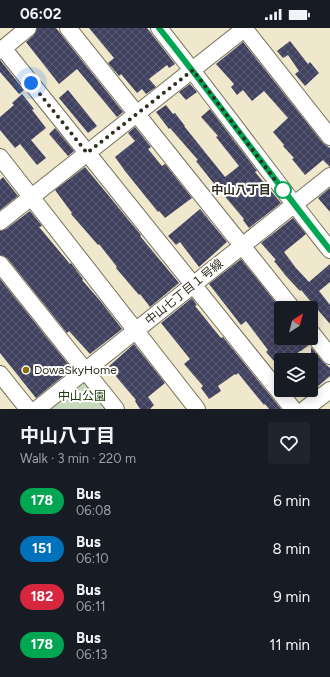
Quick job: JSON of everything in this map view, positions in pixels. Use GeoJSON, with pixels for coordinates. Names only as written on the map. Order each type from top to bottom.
{"type":"FeatureCollection","features":[{"type":"Feature","properties":{"kind":"street"},"geometry":{"type":"LineString","coordinates":[[28,28],[2,50],[194,284],[294,409]]}},
{"type":"Feature","properties":{"kind":"street"},"geometry":{"type":"LineString","coordinates":[[68,28],[287,301]]}},
{"type":"Feature","properties":{"kind":"street"},"geometry":{"type":"LineString","coordinates":[[159,28],[193,70],[330,250]]}},
{"type":"Feature","properties":{"kind":"street"},"geometry":{"type":"LineString","coordinates":[[0,222],[244,28],[330,136]]}},
{"type":"Feature","properties":{"kind":"street"},"geometry":{"type":"LineString","coordinates":[[0,157],[197,409]]}},
{"type":"Feature","properties":{"kind":"street","name":"中山七丁目１号線"},"geometry":{"type":"LineString","coordinates":[[37,409],[330,176]]}},
{"type":"Feature","properties":{"kind":"street"},"geometry":{"type":"LineString","coordinates":[[0,264],[116,409]]}},
{"type":"Feature","properties":{"kind":"street"},"geometry":{"type":"LineString","coordinates":[[318,341],[330,356]]}},
{"type":"Feature","properties":{"kind":"street"},"geometry":{"type":"LineString","coordinates":[[0,374],[28,409]]}},
{"type":"Feature","properties":{"kind":"street"},"geometry":{"type":"LineString","coordinates":[[305,409],[330,390]]}},
{"type":"Feature","properties":{"kind":"green space","name":"中山公園"},"geometry":{"type":"Polygon","coordinates":[[[82,380],[108,409],[45,409],[82,380]]]}},
{"type":"Feature","properties":{"kind":"building"},"geometry":{"type":"Polygon","coordinates":[[[37,28],[56,28],[123,112],[117,117],[77,69],[59,84],[26,42],[34,35],[37,28]]]}},
{"type":"Feature","properties":{"kind":"building"},"geometry":{"type":"Polygon","coordinates":[[[89,28],[147,28],[175,64],[169,68],[167,65],[149,79],[156,87],[146,94],[142,89],[137,93],[121,74],[119,76],[108,63],[114,58],[89,28]]]}},
{"type":"Feature","properties":{"kind":"building"},"geometry":{"type":"Polygon","coordinates":[[[290,41],[308,64],[310,62],[319,73],[305,86],[295,74],[299,71],[288,55],[283,58],[277,51],[290,41]]]}},
{"type":"Feature","properties":{"kind":"building"},"geometry":{"type":"Polygon","coordinates":[[[243,42],[323,143],[330,148],[330,167],[323,160],[305,175],[292,159],[294,158],[273,132],[288,118],[264,91],[252,101],[243,90],[237,95],[231,87],[234,84],[216,64],[243,42]]]}},
{"type":"Feature","properties":{"kind":"building"},"geometry":{"type":"Polygon","coordinates":[[[0,60],[24,90],[19,94],[0,72],[0,60]]]}},
{"type":"Feature","properties":{"kind":"building"},"geometry":{"type":"Polygon","coordinates":[[[190,84],[197,92],[186,100],[179,92],[190,84]]]}},
{"type":"Feature","properties":{"kind":"building"},"geometry":{"type":"Polygon","coordinates":[[[68,90],[97,126],[88,133],[59,98],[68,90]]]}},
{"type":"Feature","properties":{"kind":"building"},"geometry":{"type":"Polygon","coordinates":[[[22,94],[46,128],[31,140],[46,158],[37,165],[20,144],[15,148],[0,130],[0,117],[14,105],[12,103],[22,94]]]}},
{"type":"Feature","properties":{"kind":"building"},"geometry":{"type":"Polygon","coordinates":[[[166,105],[173,114],[175,113],[225,177],[239,166],[216,137],[218,136],[201,117],[210,109],[257,171],[255,172],[281,203],[249,228],[243,220],[244,219],[196,161],[198,160],[170,128],[169,129],[156,112],[166,105]]]}},
{"type":"Feature","properties":{"kind":"building"},"geometry":{"type":"Polygon","coordinates":[[[135,127],[151,147],[148,149],[162,166],[165,164],[192,198],[165,218],[159,211],[158,212],[115,157],[135,141],[128,133],[135,127]]]}},
{"type":"Feature","properties":{"kind":"building"},"geometry":{"type":"Polygon","coordinates":[[[55,128],[74,151],[68,156],[49,134],[55,128]]]}},
{"type":"Feature","properties":{"kind":"building"},"geometry":{"type":"Polygon","coordinates":[[[85,167],[179,283],[150,307],[116,268],[117,267],[99,244],[98,245],[71,214],[72,213],[55,190],[85,167]]]}},
{"type":"Feature","properties":{"kind":"building"},"geometry":{"type":"Polygon","coordinates":[[[3,177],[18,196],[0,210],[0,180],[3,177]]]}},
{"type":"Feature","properties":{"kind":"building"},"geometry":{"type":"Polygon","coordinates":[[[330,188],[330,212],[318,198],[330,188]]]}},
{"type":"Feature","properties":{"kind":"building"},"geometry":{"type":"Polygon","coordinates":[[[200,209],[227,242],[199,267],[180,242],[176,245],[168,236],[200,209]]]}},
{"type":"Feature","properties":{"kind":"building"},"geometry":{"type":"Polygon","coordinates":[[[30,211],[42,226],[39,227],[70,264],[71,263],[83,279],[82,280],[122,329],[90,354],[69,331],[67,333],[7,258],[0,255],[0,231],[6,229],[30,211]]]}},
{"type":"Feature","properties":{"kind":"building"},"geometry":{"type":"Polygon","coordinates":[[[293,218],[306,234],[284,252],[296,268],[309,282],[330,264],[330,282],[319,291],[330,305],[330,324],[318,310],[318,301],[310,301],[301,290],[300,291],[286,276],[274,261],[276,260],[261,243],[293,218]]]}},
{"type":"Feature","properties":{"kind":"building"},"geometry":{"type":"Polygon","coordinates":[[[241,259],[275,301],[274,345],[309,345],[298,353],[274,353],[274,361],[266,352],[268,350],[246,321],[241,325],[209,284],[241,259]]]}},
{"type":"Feature","properties":{"kind":"building"},"geometry":{"type":"Polygon","coordinates":[[[0,279],[72,369],[36,398],[0,353],[0,279]]]}},
{"type":"Feature","properties":{"kind":"building"},"geometry":{"type":"Polygon","coordinates":[[[192,298],[197,305],[195,306],[221,338],[223,337],[281,409],[269,409],[265,404],[264,405],[238,373],[218,386],[221,391],[209,399],[201,388],[203,386],[184,364],[190,359],[161,323],[192,298]]]}},
{"type":"Feature","properties":{"kind":"building"},"geometry":{"type":"Polygon","coordinates":[[[134,344],[165,383],[148,397],[154,405],[150,409],[140,409],[135,401],[136,400],[108,367],[134,344]]]}},
{"type":"Feature","properties":{"kind":"building"},"geometry":{"type":"Polygon","coordinates":[[[311,347],[316,353],[311,353],[311,347]]]}},
{"type":"Feature","properties":{"kind":"building"},"geometry":{"type":"Polygon","coordinates":[[[318,356],[330,368],[330,376],[318,386],[318,356]]]}},
{"type":"Feature","properties":{"kind":"bus line","name":"178"},"geometry":{"type":"LineString","coordinates":[[159,28],[193,70],[330,250]]}},
{"type":"Feature","properties":{"kind":"place","name":"中山八丁目"},"geometry":{"type":"Point","coordinates":[283,190]}},
{"type":"Feature","properties":{"kind":"place","name":"DowaSkyHome"},"geometry":{"type":"Point","coordinates":[26,370]}},
{"type":"Feature","properties":{"kind":"route"},"geometry":{"type":"LineString","coordinates":[[31,83],[87,153],[193,70],[284,192],[283,190]]}}]}
